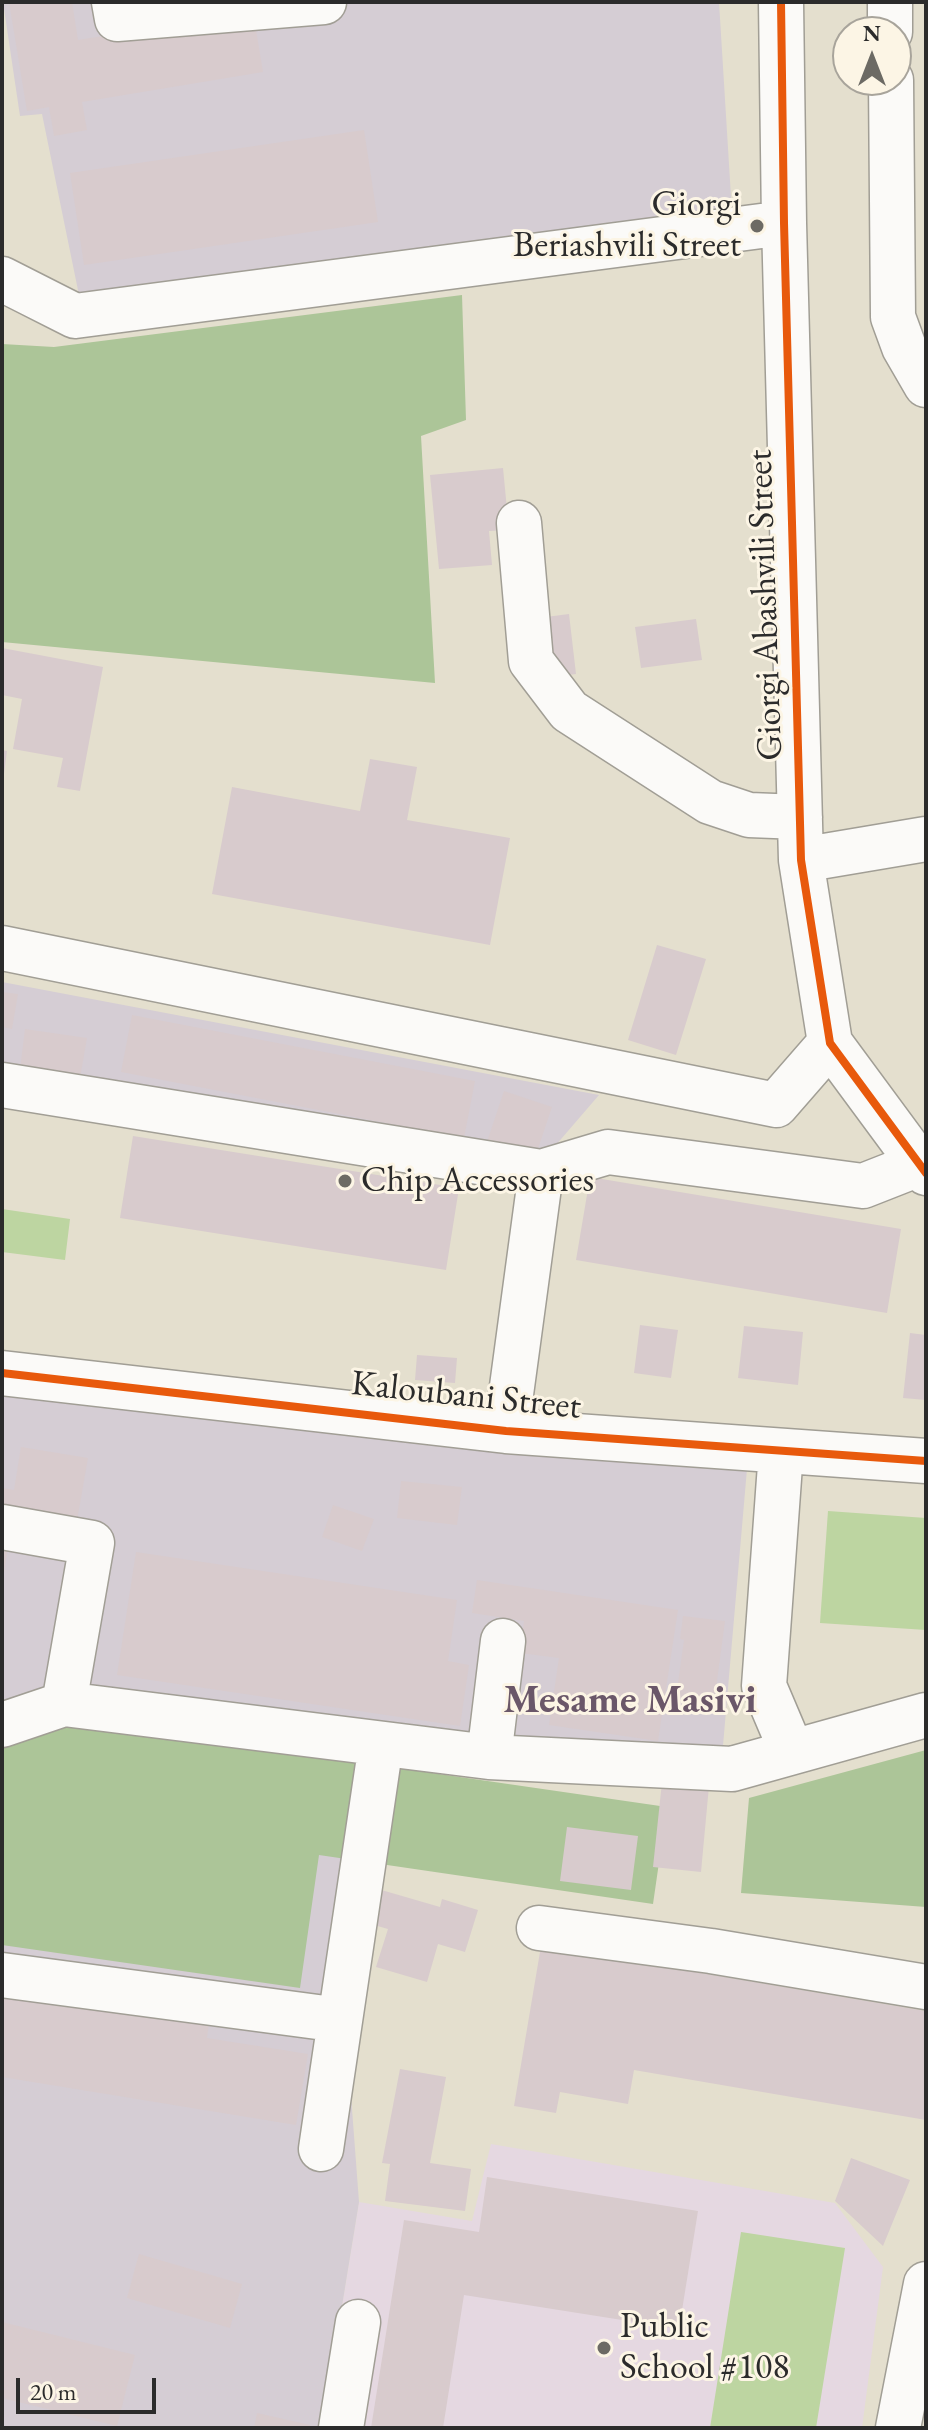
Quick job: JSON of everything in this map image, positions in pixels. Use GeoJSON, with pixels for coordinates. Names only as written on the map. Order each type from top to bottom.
{"type":"FeatureCollection","features":[{"type":"Feature","properties":{"kind":"street"},"geometry":{"type":"LineString","coordinates":[[114,2],[117,19],[324,2]]}},
{"type":"Feature","properties":{"kind":"street","name":"Giorgi Abashvili Street"},"geometry":{"type":"LineString","coordinates":[[781,2],[801,860],[830,1043],[922,1168]]}},
{"type":"Feature","properties":{"kind":"street"},"geometry":{"type":"LineString","coordinates":[[891,96],[893,317],[904,347],[926,385]]}},
{"type":"Feature","properties":{"kind":"street"},"geometry":{"type":"LineString","coordinates":[[2,279],[75,316],[784,223]]}},
{"type":"Feature","properties":{"kind":"street"},"geometry":{"type":"LineString","coordinates":[[519,523],[531,661],[569,711],[710,802],[749,815],[800,817]]}},
{"type":"Feature","properties":{"kind":"street"},"geometry":{"type":"LineString","coordinates":[[801,860],[926,839]]}},
{"type":"Feature","properties":{"kind":"street"},"geometry":{"type":"LineString","coordinates":[[2,948],[776,1105],[830,1043]]}},
{"type":"Feature","properties":{"kind":"street"},"geometry":{"type":"LineString","coordinates":[[2,1085],[541,1172],[608,1152],[863,1186],[922,1168]]}},
{"type":"Feature","properties":{"kind":"street"},"geometry":{"type":"LineString","coordinates":[[506,1431],[541,1172]]}},
{"type":"Feature","properties":{"kind":"street","name":"Kaloubani Street"},"geometry":{"type":"LineString","coordinates":[[2,1373],[506,1431],[926,1461]]}},
{"type":"Feature","properties":{"kind":"street"},"geometry":{"type":"LineString","coordinates":[[781,1451],[764,1686],[792,1752]]}},
{"type":"Feature","properties":{"kind":"street"},"geometry":{"type":"LineString","coordinates":[[2,1527],[92,1543],[64,1704]]}},
{"type":"Feature","properties":{"kind":"street"},"geometry":{"type":"LineString","coordinates":[[489,1757],[503,1641]]}},
{"type":"Feature","properties":{"kind":"street"},"geometry":{"type":"LineString","coordinates":[[2,1725],[64,1704],[489,1757],[732,1769],[926,1715]]}},
{"type":"Feature","properties":{"kind":"street"},"geometry":{"type":"LineString","coordinates":[[321,2149],[381,1744]]}},
{"type":"Feature","properties":{"kind":"street"},"geometry":{"type":"LineString","coordinates":[[539,1928],[711,1951],[926,1987]]}},
{"type":"Feature","properties":{"kind":"street"},"geometry":{"type":"LineString","coordinates":[[2,1975],[340,2020]]}},
{"type":"Feature","properties":{"kind":"street"},"geometry":{"type":"LineString","coordinates":[[898,2428],[926,2284]]}},
{"type":"Feature","properties":{"kind":"street"},"geometry":{"type":"LineString","coordinates":[[341,2428],[358,2322]]}},
{"type":"Feature","properties":{"kind":"shaded area"},"geometry":{"type":"Polygon","coordinates":[[[3,2],[719,2],[732,213],[80,300],[42,114],[20,116],[3,2]]]}},
{"type":"Feature","properties":{"kind":"shaded area"},"geometry":{"type":"Polygon","coordinates":[[[2,982],[599,1095],[537,1167],[2,1073],[2,982]]]}},
{"type":"Feature","properties":{"kind":"shaded area"},"geometry":{"type":"Polygon","coordinates":[[[2,1395],[747,1469],[722,1757],[396,1736],[349,2069],[359,2202],[322,2428],[2,2428],[2,1395]]]}},
{"type":"Feature","properties":{"kind":"shaded area","name":"Public School #108"},"geometry":{"type":"Polygon","coordinates":[[[491,2144],[835,2203],[883,2267],[862,2428],[322,2428],[359,2202],[472,2221],[491,2144]]]}},
{"type":"Feature","properties":{"kind":"green space"},"geometry":{"type":"Polygon","coordinates":[[[462,295],[466,420],[421,436],[435,683],[2,642],[2,344],[54,347],[462,295]]]}},
{"type":"Feature","properties":{"kind":"green space"},"geometry":{"type":"Polygon","coordinates":[[[2,1209],[70,1219],[65,1260],[2,1252],[2,1209]]]}},
{"type":"Feature","properties":{"kind":"green space"},"geometry":{"type":"Polygon","coordinates":[[[828,1511],[926,1518],[926,1630],[820,1623],[828,1511]]]}},
{"type":"Feature","properties":{"kind":"green space"},"geometry":{"type":"Polygon","coordinates":[[[66,1720],[667,1807],[653,1904],[319,1855],[300,1988],[2,1945],[2,1735],[66,1720]]]}},
{"type":"Feature","properties":{"kind":"green space"},"geometry":{"type":"Polygon","coordinates":[[[926,1750],[926,1907],[741,1893],[749,1798],[926,1750]]]}},
{"type":"Feature","properties":{"kind":"green space"},"geometry":{"type":"Polygon","coordinates":[[[741,2232],[845,2248],[816,2428],[710,2428],[741,2232]]]}},
{"type":"Feature","properties":{"kind":"building"},"geometry":{"type":"Polygon","coordinates":[[[9,2],[72,2],[78,40],[253,12],[263,72],[82,102],[87,130],[54,136],[49,107],[27,111],[9,2]]]}},
{"type":"Feature","properties":{"kind":"building"},"geometry":{"type":"Polygon","coordinates":[[[364,130],[378,222],[84,265],[70,173],[364,130]]]}},
{"type":"Feature","properties":{"kind":"building"},"geometry":{"type":"Polygon","coordinates":[[[503,468],[509,530],[489,531],[492,565],[439,569],[430,475],[503,468]]]}},
{"type":"Feature","properties":{"kind":"building"},"geometry":{"type":"Polygon","coordinates":[[[569,614],[576,674],[554,677],[546,617],[569,614]]]}},
{"type":"Feature","properties":{"kind":"building"},"geometry":{"type":"Polygon","coordinates":[[[696,619],[702,660],[641,668],[635,627],[696,619]]]}},
{"type":"Feature","properties":{"kind":"building"},"geometry":{"type":"Polygon","coordinates":[[[2,648],[103,667],[80,791],[57,787],[63,758],[13,749],[22,699],[2,695],[2,648]]]}},
{"type":"Feature","properties":{"kind":"building"},"geometry":{"type":"Polygon","coordinates":[[[2,750],[7,751],[4,774],[2,774],[2,750]]]}},
{"type":"Feature","properties":{"kind":"building"},"geometry":{"type":"Polygon","coordinates":[[[370,759],[417,767],[407,820],[510,838],[490,945],[212,894],[232,787],[360,811],[370,759]]]}},
{"type":"Feature","properties":{"kind":"building"},"geometry":{"type":"Polygon","coordinates":[[[657,945],[706,959],[676,1055],[628,1040],[657,945]]]}},
{"type":"Feature","properties":{"kind":"building"},"geometry":{"type":"Polygon","coordinates":[[[2,992],[18,994],[12,1029],[2,1027],[2,992]]]}},
{"type":"Feature","properties":{"kind":"building"},"geometry":{"type":"Polygon","coordinates":[[[132,1015],[475,1081],[464,1138],[121,1072],[132,1015]]]}},
{"type":"Feature","properties":{"kind":"building"},"geometry":{"type":"Polygon","coordinates":[[[25,1029],[87,1038],[80,1078],[20,1069],[25,1029]]]}},
{"type":"Feature","properties":{"kind":"building"},"geometry":{"type":"Polygon","coordinates":[[[504,1091],[552,1107],[533,1164],[485,1148],[504,1091]]]}},
{"type":"Feature","properties":{"kind":"building"},"geometry":{"type":"Polygon","coordinates":[[[133,1136],[459,1188],[446,1270],[120,1218],[133,1136]]]}},
{"type":"Feature","properties":{"kind":"building"},"geometry":{"type":"Polygon","coordinates":[[[590,1177],[901,1229],[887,1313],[576,1260],[590,1177]]]}},
{"type":"Feature","properties":{"kind":"building"},"geometry":{"type":"Polygon","coordinates":[[[640,1325],[678,1330],[671,1378],[634,1373],[640,1325]]]}},
{"type":"Feature","properties":{"kind":"building"},"geometry":{"type":"Polygon","coordinates":[[[744,1326],[803,1332],[798,1385],[738,1378],[744,1326]]]}},
{"type":"Feature","properties":{"kind":"building"},"geometry":{"type":"Polygon","coordinates":[[[910,1333],[926,1335],[926,1400],[903,1398],[910,1333]]]}},
{"type":"Feature","properties":{"kind":"building"},"geometry":{"type":"Polygon","coordinates":[[[417,1355],[457,1358],[455,1383],[415,1380],[417,1355]]]}},
{"type":"Feature","properties":{"kind":"building"},"geometry":{"type":"Polygon","coordinates":[[[21,1447],[88,1458],[75,1532],[2,1520],[2,1488],[14,1490],[21,1447]]]}},
{"type":"Feature","properties":{"kind":"building"},"geometry":{"type":"Polygon","coordinates":[[[401,1481],[462,1487],[457,1525],[397,1518],[401,1481]]]}},
{"type":"Feature","properties":{"kind":"building"},"geometry":{"type":"Polygon","coordinates":[[[333,1505],[374,1519],[362,1551],[322,1537],[333,1505]]]}},
{"type":"Feature","properties":{"kind":"building"},"geometry":{"type":"Polygon","coordinates":[[[2,1546],[8,1547],[4,1573],[2,1573],[2,1546]]]}},
{"type":"Feature","properties":{"kind":"building"},"geometry":{"type":"Polygon","coordinates":[[[136,1552],[457,1600],[448,1661],[469,1665],[460,1726],[117,1675],[136,1552]]]}},
{"type":"Feature","properties":{"kind":"building"},"geometry":{"type":"Polygon","coordinates":[[[477,1580],[678,1610],[658,1741],[549,1725],[559,1658],[520,1653],[524,1621],[472,1613],[477,1580]]]}},
{"type":"Feature","properties":{"kind":"building"},"geometry":{"type":"Polygon","coordinates":[[[683,1616],[725,1621],[714,1703],[676,1697],[684,1640],[680,1639],[683,1616]]]}},
{"type":"Feature","properties":{"kind":"building"},"geometry":{"type":"Polygon","coordinates":[[[662,1782],[709,1786],[701,1872],[653,1867],[662,1782]]]}},
{"type":"Feature","properties":{"kind":"building"},"geometry":{"type":"Polygon","coordinates":[[[567,1827],[638,1836],[631,1890],[560,1881],[567,1827]]]}},
{"type":"Feature","properties":{"kind":"building"},"geometry":{"type":"Polygon","coordinates":[[[378,1889],[440,1907],[442,1899],[478,1910],[465,1952],[438,1944],[427,1982],[376,1967],[388,1929],[367,1923],[378,1889]]]}},
{"type":"Feature","properties":{"kind":"building"},"geometry":{"type":"Polygon","coordinates":[[[541,1946],[926,2011],[926,2120],[634,2070],[628,2104],[560,2092],[556,2113],[514,2106],[541,1946]]]}},
{"type":"Feature","properties":{"kind":"building"},"geometry":{"type":"Polygon","coordinates":[[[2,1989],[209,2023],[207,2038],[308,2054],[296,2125],[2,2077],[2,1989]]]}},
{"type":"Feature","properties":{"kind":"building"},"geometry":{"type":"Polygon","coordinates":[[[400,2069],[446,2077],[430,2163],[471,2169],[465,2211],[385,2201],[390,2164],[382,2163],[400,2069]]]}},
{"type":"Feature","properties":{"kind":"building"},"geometry":{"type":"Polygon","coordinates":[[[851,2158],[910,2180],[883,2246],[835,2201],[851,2158]]]}},
{"type":"Feature","properties":{"kind":"building"},"geometry":{"type":"Polygon","coordinates":[[[487,2177],[698,2211],[679,2329],[464,2295],[443,2428],[371,2428],[404,2220],[479,2232],[487,2177]]]}},
{"type":"Feature","properties":{"kind":"building"},"geometry":{"type":"Polygon","coordinates":[[[139,2254],[242,2284],[230,2328],[127,2298],[139,2254]]]}},
{"type":"Feature","properties":{"kind":"building"},"geometry":{"type":"Polygon","coordinates":[[[2,2322],[135,2355],[117,2426],[2,2398],[2,2322]]]}},
{"type":"Feature","properties":{"kind":"building"},"geometry":{"type":"Polygon","coordinates":[[[257,2413],[310,2425],[309,2428],[254,2428],[257,2413]]]}},
{"type":"Feature","properties":{"kind":"cycle path"},"geometry":{"type":"LineString","coordinates":[[781,2],[801,860],[830,1043],[926,1173]]}},
{"type":"Feature","properties":{"kind":"cycle path"},"geometry":{"type":"LineString","coordinates":[[2,1373],[506,1431],[926,1461]]}},
{"type":"Feature","properties":{"kind":"place","name":"Giorgi Beriashvili Street"},"geometry":{"type":"Point","coordinates":[757,226]}},
{"type":"Feature","properties":{"kind":"place","name":"Chip Accessories"},"geometry":{"type":"Point","coordinates":[345,1181]}},
{"type":"Feature","properties":{"kind":"place","name":"Public School #108"},"geometry":{"type":"Point","coordinates":[604,2348]}},
{"type":"Feature","properties":{"kind":"district","name":"Mesame Masivi"},"geometry":{"type":"Point","coordinates":[630,1701]}}]}
